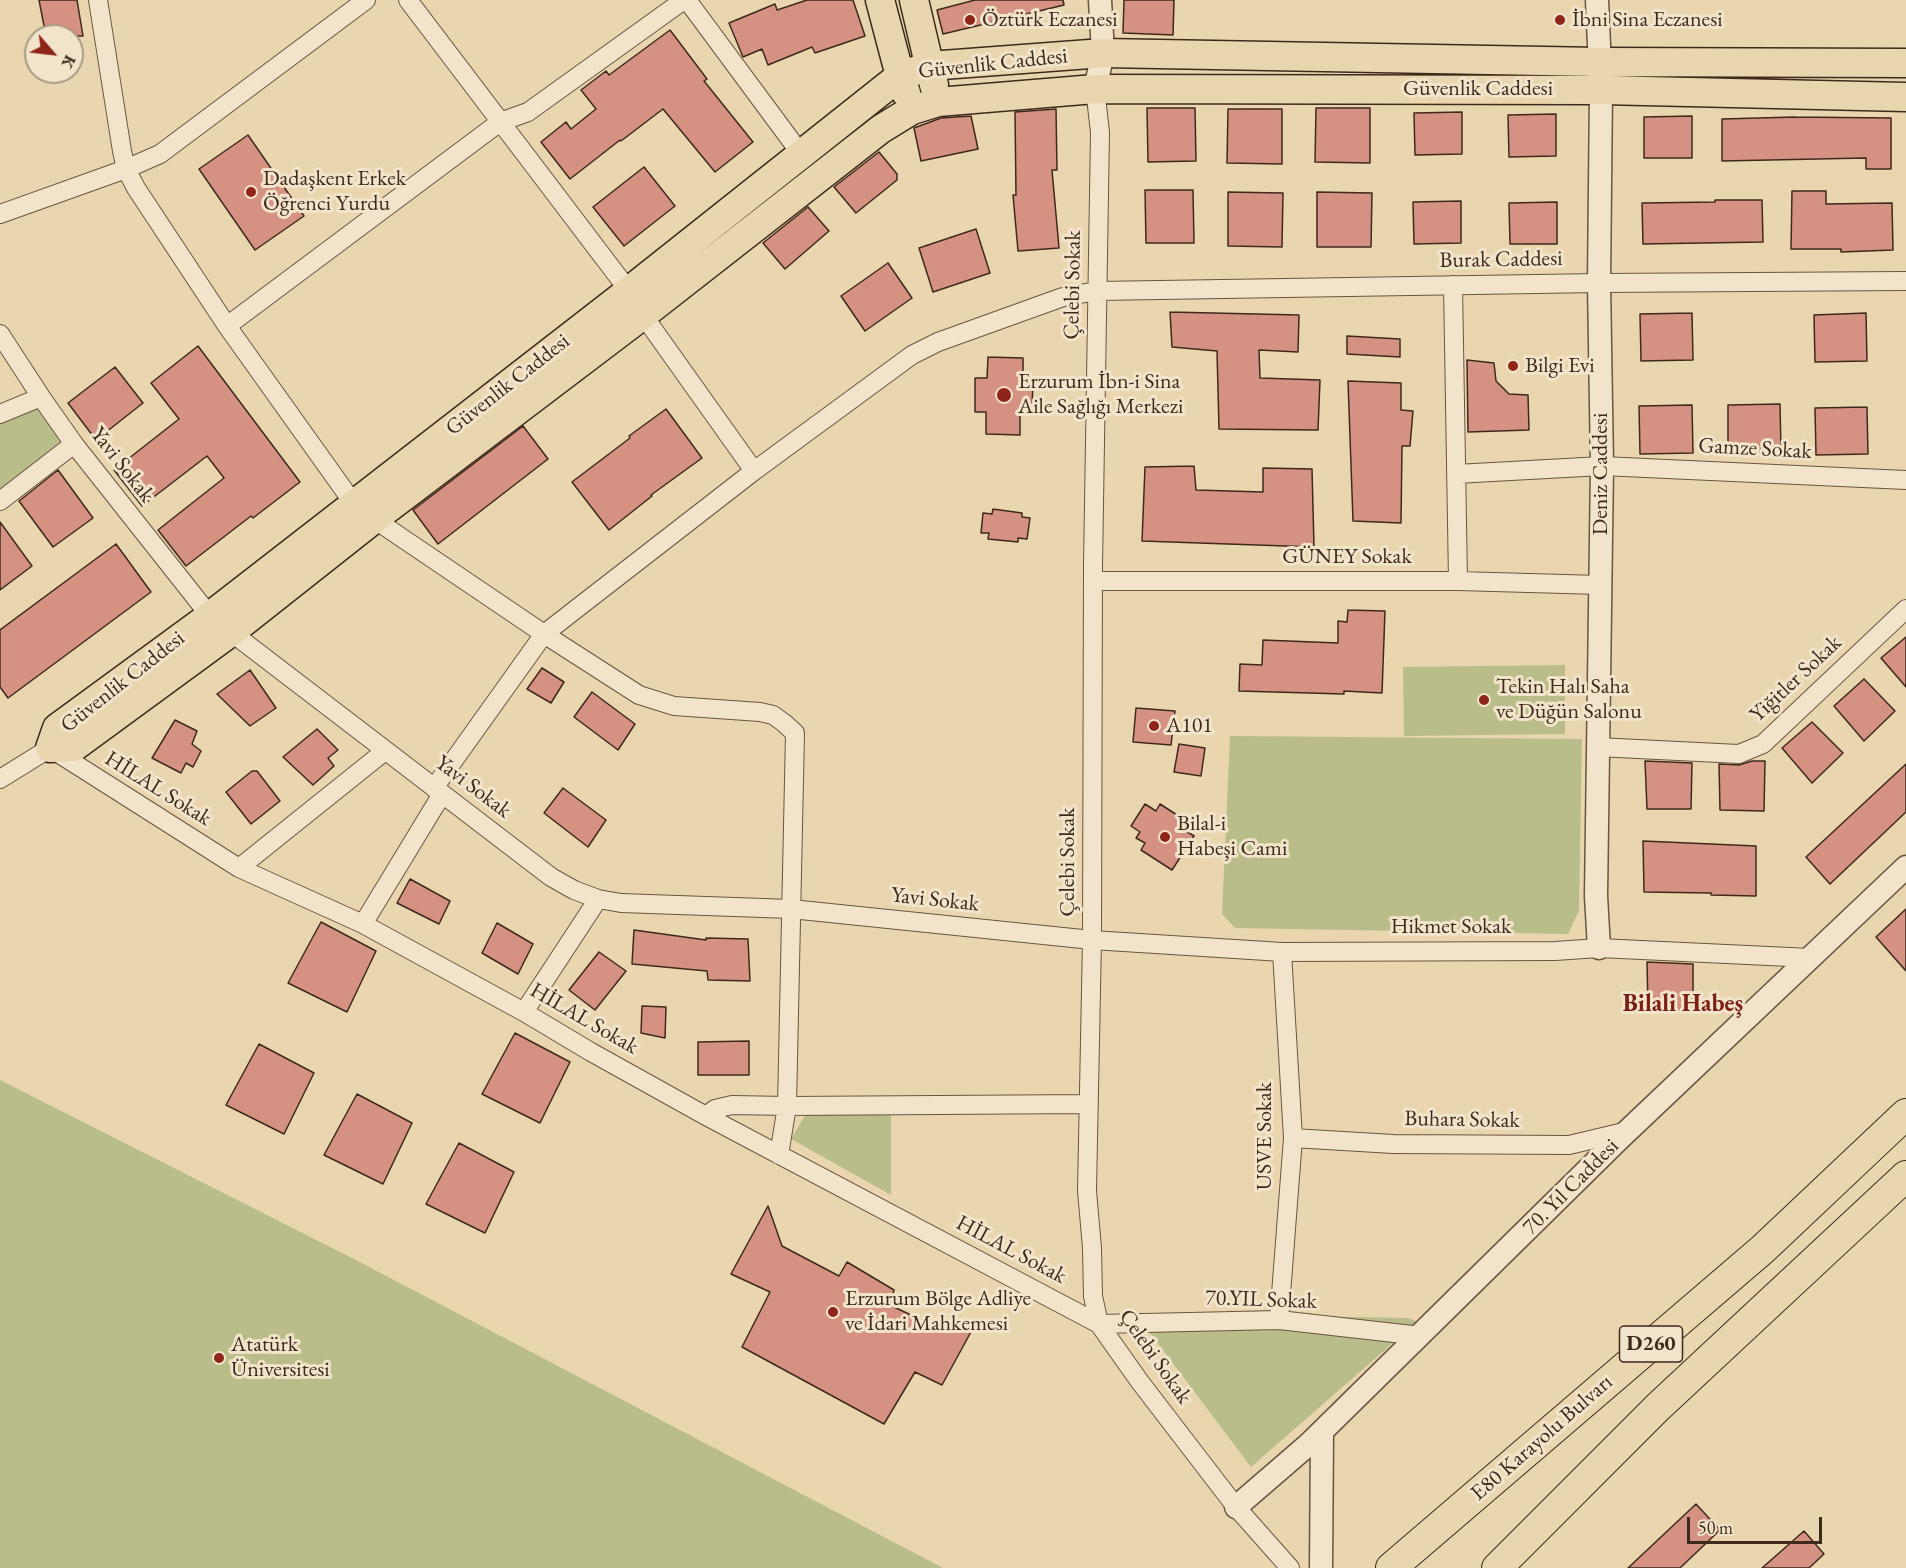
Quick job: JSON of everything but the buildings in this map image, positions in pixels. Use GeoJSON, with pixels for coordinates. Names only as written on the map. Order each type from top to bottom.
{"type":"FeatureCollection","features":[{"type":"Feature","properties":{"kind":"highway","name":"E80 Karayolu Bulvarı"},"geometry":{"type":"LineString","coordinates":[[1391,1568],[1762,1249],[1906,1114]]}},
{"type":"Feature","properties":{"kind":"highway","name":"D260"},"geometry":{"type":"LineString","coordinates":[[1497,1568],[1658,1407],[1906,1176]]}},
{"type":"Feature","properties":{"kind":"main road"},"geometry":{"type":"LineString","coordinates":[[880,0],[900,76],[925,106]]}},
{"type":"Feature","properties":{"kind":"main road"},"geometry":{"type":"LineString","coordinates":[[914,0],[929,66],[925,106]]}},
{"type":"Feature","properties":{"kind":"main road","name":"Güvenlik Caddesi"},"geometry":{"type":"LineString","coordinates":[[636,303],[801,154],[900,76],[929,66],[1102,53],[1599,62],[1906,63]]}},
{"type":"Feature","properties":{"kind":"main road","name":"Güvenlik Caddesi"},"geometry":{"type":"LineString","coordinates":[[50,748],[57,728],[221,624],[636,303],[881,129],[925,106],[1095,89],[1601,90],[1906,97]]}},
{"type":"Feature","properties":{"kind":"street"},"geometry":{"type":"LineString","coordinates":[[98,0],[126,169],[135,188],[227,326],[364,512],[544,634],[639,695],[674,706],[760,711],[773,715],[795,733],[787,1106],[779,1155]]}},
{"type":"Feature","properties":{"kind":"street"},"geometry":{"type":"LineString","coordinates":[[0,214],[126,169],[160,154],[366,0]]}},
{"type":"Feature","properties":{"kind":"street"},"geometry":{"type":"LineString","coordinates":[[408,0],[636,303],[753,471]]}},
{"type":"Feature","properties":{"kind":"street"},"geometry":{"type":"LineString","coordinates":[[227,326],[500,122],[528,112],[685,0],[801,154]]}},
{"type":"Feature","properties":{"kind":"street"},"geometry":{"type":"LineString","coordinates":[[1095,89],[1102,53],[1100,0]]}},
{"type":"Feature","properties":{"kind":"street","name":"Deniz Caddesi"},"geometry":{"type":"LineString","coordinates":[[1597,0],[1601,90],[1599,283],[1602,466],[1596,896],[1599,948]]}},
{"type":"Feature","properties":{"kind":"street","name":"Çelebi Sokak"},"geometry":{"type":"LineString","coordinates":[[1095,89],[1100,132],[1093,581],[1092,940],[1087,1191],[1093,1296],[1100,1324],[1140,1382],[1236,1507],[1290,1568]]}},
{"type":"Feature","properties":{"kind":"street","name":"Burak Caddesi"},"geometry":{"type":"LineString","coordinates":[[363,924],[438,791],[544,634],[753,471],[896,367],[938,342],[1063,297],[1097,291],[1906,281]]}},
{"type":"Feature","properties":{"kind":"street"},"geometry":{"type":"LineString","coordinates":[[1453,285],[1458,581]]}},
{"type":"Feature","properties":{"kind":"street","name":"Yavi Sokak"},"geometry":{"type":"LineString","coordinates":[[0,334],[74,444],[221,624],[551,877],[574,890],[598,899],[621,903],[791,909],[1092,940]]}},
{"type":"Feature","properties":{"kind":"street"},"geometry":{"type":"LineString","coordinates":[[0,414],[41,397]]}},
{"type":"Feature","properties":{"kind":"street"},"geometry":{"type":"LineString","coordinates":[[0,501],[74,444]]}},
{"type":"Feature","properties":{"kind":"street","name":"Gamze Sokak"},"geometry":{"type":"LineString","coordinates":[[1456,474],[1602,466],[1906,480]]}},
{"type":"Feature","properties":{"kind":"street","name":"GÜNEY Sokak"},"geometry":{"type":"LineString","coordinates":[[1093,581],[1458,581],[1600,585]]}},
{"type":"Feature","properties":{"kind":"street","name":"Yiğitler Sokak"},"geometry":{"type":"LineString","coordinates":[[1597,747],[1739,754],[1763,744],[1906,609]]}},
{"type":"Feature","properties":{"kind":"street"},"geometry":{"type":"LineString","coordinates":[[0,780],[50,748]]}},
{"type":"Feature","properties":{"kind":"street","name":"HİLAL Sokak"},"geometry":{"type":"LineString","coordinates":[[50,748],[239,868],[363,924],[524,1012],[706,1116],[1100,1324]]}},
{"type":"Feature","properties":{"kind":"street"},"geometry":{"type":"LineString","coordinates":[[239,868],[385,751]]}},
{"type":"Feature","properties":{"kind":"street","name":"70. Yıl Caddesi"},"geometry":{"type":"LineString","coordinates":[[1236,1507],[1322,1431],[1628,1131],[1906,867]]}},
{"type":"Feature","properties":{"kind":"street"},"geometry":{"type":"LineString","coordinates":[[524,1012],[598,899]]}},
{"type":"Feature","properties":{"kind":"street","name":"Hikmet Sokak"},"geometry":{"type":"LineString","coordinates":[[1092,940],[1282,952],[1555,951],[1599,948],[1811,958]]}},
{"type":"Feature","properties":{"kind":"street","name":"USVE Sokak"},"geometry":{"type":"LineString","coordinates":[[1279,1320],[1293,1138],[1282,952]]}},
{"type":"Feature","properties":{"kind":"street"},"geometry":{"type":"LineString","coordinates":[[706,1116],[715,1108],[723,1106],[1089,1104]]}},
{"type":"Feature","properties":{"kind":"street","name":"Buhara Sokak"},"geometry":{"type":"LineString","coordinates":[[1293,1138],[1393,1144],[1569,1145],[1628,1131]]}},
{"type":"Feature","properties":{"kind":"street","name":"70.YIL Sokak"},"geometry":{"type":"LineString","coordinates":[[1100,1324],[1279,1320],[1421,1336]]}},
{"type":"Feature","properties":{"kind":"street"},"geometry":{"type":"LineString","coordinates":[[1321,1568],[1322,1431]]}},
{"type":"Feature","properties":{"kind":"green space"},"geometry":{"type":"Polygon","coordinates":[[[41,397],[74,444],[0,501],[0,414],[41,397]]]}},
{"type":"Feature","properties":{"kind":"green space","name":"Tekin Halı Saha ve Düğün Salonu"},"geometry":{"type":"Polygon","coordinates":[[[1565,665],[1565,734],[1404,736],[1403,667],[1565,665]]]}},
{"type":"Feature","properties":{"kind":"green space"},"geometry":{"type":"Polygon","coordinates":[[[1230,736],[1582,739],[1579,911],[1568,934],[1235,928],[1222,914],[1230,736]]]}},
{"type":"Feature","properties":{"kind":"green space","name":"Atatürk Üniversitesi"},"geometry":{"type":"Polygon","coordinates":[[[0,1080],[352,1258],[943,1568],[0,1568],[0,1080]]]}},
{"type":"Feature","properties":{"kind":"green space"},"geometry":{"type":"Polygon","coordinates":[[[891,1111],[891,1195],[791,1139],[807,1112],[891,1111]]]}},
{"type":"Feature","properties":{"kind":"green space"},"geometry":{"type":"Polygon","coordinates":[[[1135,1313],[1409,1318],[1417,1322],[1251,1467],[1135,1313]]]}},
{"type":"Feature","properties":{"kind":"place","name":"Öztürk Eczanesi"},"geometry":{"type":"Point","coordinates":[970,20]}},
{"type":"Feature","properties":{"kind":"place","name":"İbni Sina Eczanesi"},"geometry":{"type":"Point","coordinates":[1560,20]}},
{"type":"Feature","properties":{"kind":"place","name":"Dadaşkent Erkek Öğrenci Yurdu"},"geometry":{"type":"Point","coordinates":[251,192]}},
{"type":"Feature","properties":{"kind":"place","name":"Bilgi Evi"},"geometry":{"type":"Point","coordinates":[1513,366]}},
{"type":"Feature","properties":{"kind":"place","name":"Erzurum İbn-i Sina Aile Sağlığı Merkezi"},"geometry":{"type":"Point","coordinates":[1004,395]}},
{"type":"Feature","properties":{"kind":"place","name":"Tekin Halı Saha ve Düğün Salonu"},"geometry":{"type":"Point","coordinates":[1484,700]}},
{"type":"Feature","properties":{"kind":"place","name":"A101"},"geometry":{"type":"Point","coordinates":[1154,726]}},
{"type":"Feature","properties":{"kind":"place","name":"Bilal-i Habeşi Cami"},"geometry":{"type":"Point","coordinates":[1165,837]}},
{"type":"Feature","properties":{"kind":"place","name":"Erzurum Bölge Adliye ve İdari Mahkemesi"},"geometry":{"type":"Point","coordinates":[833,1312]}},
{"type":"Feature","properties":{"kind":"place","name":"Atatürk Üniversitesi"},"geometry":{"type":"Point","coordinates":[219,1358]}},
{"type":"Feature","properties":{"kind":"district","name":"Bilali Habeş"},"geometry":{"type":"Point","coordinates":[1683,1004]}}]}
